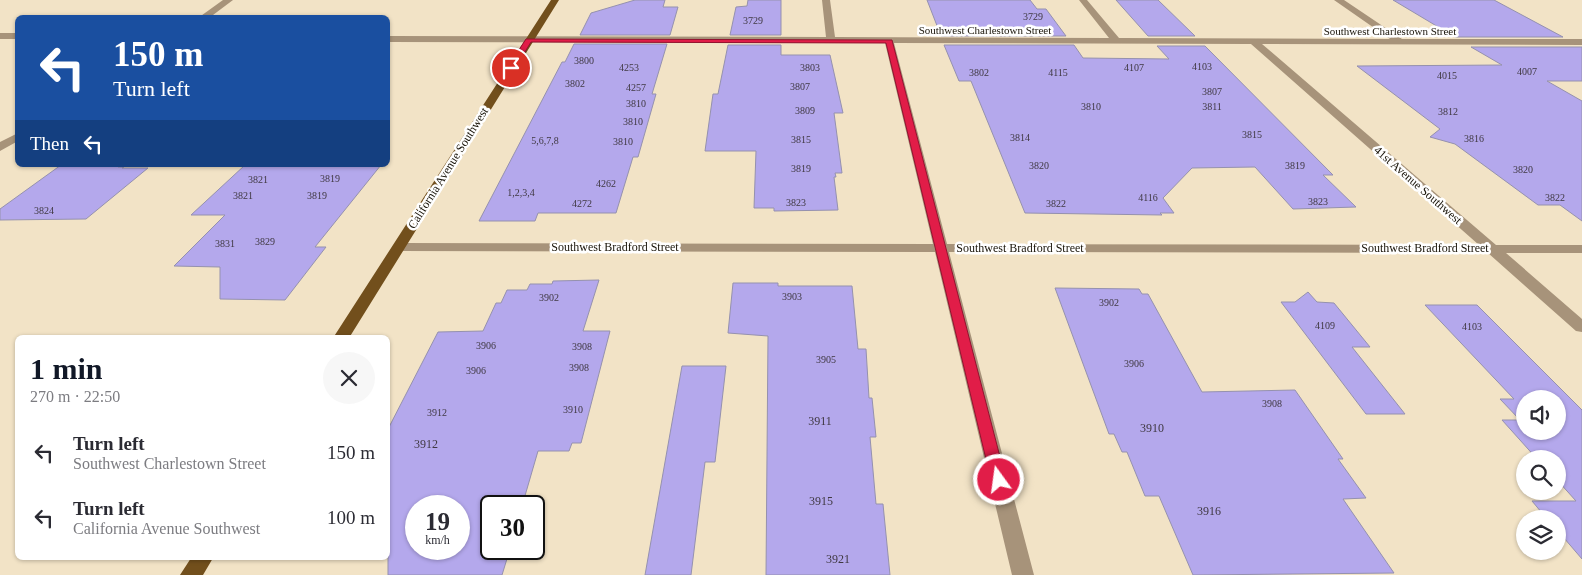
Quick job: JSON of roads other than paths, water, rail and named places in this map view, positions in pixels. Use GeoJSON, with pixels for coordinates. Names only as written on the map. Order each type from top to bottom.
{"type":"FeatureCollection","features":[{"type":"Feature","properties":{"kind":"main road","name":"California Avenue Southwest"},"geometry":{"type":"LineString","coordinates":[[343,335],[555,0]]}},
{"type":"Feature","properties":{"kind":"main road"},"geometry":{"type":"LineString","coordinates":[[191,575],[201,560]]}},
{"type":"Feature","properties":{"kind":"street"},"geometry":{"type":"LineString","coordinates":[[206,15],[229,0]]}},
{"type":"Feature","properties":{"kind":"street"},"geometry":{"type":"LineString","coordinates":[[826,0],[831,41]]}},
{"type":"Feature","properties":{"kind":"street"},"geometry":{"type":"LineString","coordinates":[[1083,0],[1117,42]]}},
{"type":"Feature","properties":{"kind":"street"},"geometry":{"type":"LineString","coordinates":[[1338,0],[1401,42]]}},
{"type":"Feature","properties":{"kind":"street"},"geometry":{"type":"LineString","coordinates":[[0,36],[15,36]]}},
{"type":"Feature","properties":{"kind":"street","name":"Southwest Charlestown Street"},"geometry":{"type":"LineString","coordinates":[[390,39],[1582,42]]}},
{"type":"Feature","properties":{"kind":"street"},"geometry":{"type":"LineString","coordinates":[[889,41],[1023,575]]}},
{"type":"Feature","properties":{"kind":"street","name":"41st Avenue Southwest"},"geometry":{"type":"LineString","coordinates":[[1254,42],[1582,328]]}},
{"type":"Feature","properties":{"kind":"street"},"geometry":{"type":"LineString","coordinates":[[0,147],[15,138]]}},
{"type":"Feature","properties":{"kind":"street","name":"Southwest Bradford Street"},"geometry":{"type":"LineString","coordinates":[[399,247],[1582,249]]}}]}
